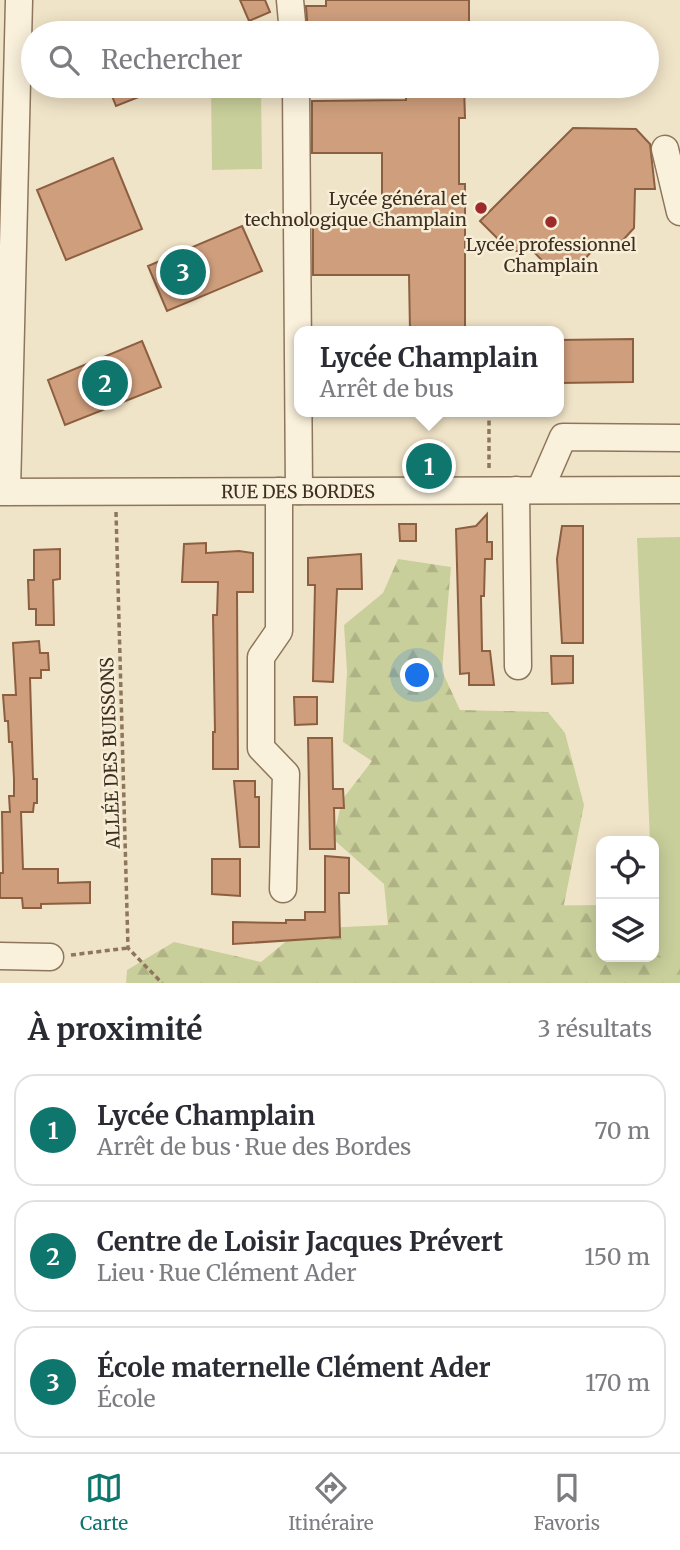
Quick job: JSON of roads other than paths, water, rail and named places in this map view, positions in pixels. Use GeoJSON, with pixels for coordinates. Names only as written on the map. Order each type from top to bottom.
{"type":"FeatureCollection","features":[{"type":"Feature","properties":{"kind":"street"},"geometry":{"type":"LineString","coordinates":[[4,491],[19,0]]}},
{"type":"Feature","properties":{"kind":"street"},"geometry":{"type":"LineString","coordinates":[[290,0],[292,21]]}},
{"type":"Feature","properties":{"kind":"street"},"geometry":{"type":"LineString","coordinates":[[284,889],[286,774],[261,748],[261,657],[279,631],[289,491],[296,98]]}},
{"type":"Feature","properties":{"kind":"street"},"geometry":{"type":"LineString","coordinates":[[665,149],[680,212]]}},
{"type":"Feature","properties":{"kind":"street"},"geometry":{"type":"LineString","coordinates":[[517,666],[528,490],[563,437],[680,438]]}},
{"type":"Feature","properties":{"kind":"street","name":"RUE DES BORDES"},"geometry":{"type":"LineString","coordinates":[[4,491],[680,490]]}},
{"type":"Feature","properties":{"kind":"street"},"geometry":{"type":"LineString","coordinates":[[0,956],[50,957]]}},
{"type":"Feature","properties":{"kind":"place","name":"Lycée général et technologique Champlain"},"geometry":{"type":"Point","coordinates":[481,208]}},
{"type":"Feature","properties":{"kind":"place","name":"Lycée professionnel Champlain"},"geometry":{"type":"Point","coordinates":[551,222]}},
{"type":"Feature","properties":{"kind":"place","name":"École maternelle Clément Ader"},"geometry":{"type":"Point","coordinates":[183,272]}},
{"type":"Feature","properties":{"kind":"place","name":"Centre de Loisir Jacques Prévert"},"geometry":{"type":"Point","coordinates":[105,383]}},
{"type":"Feature","properties":{"kind":"place","name":"Lycée Champlain"},"geometry":{"type":"Point","coordinates":[429,466]}}]}
